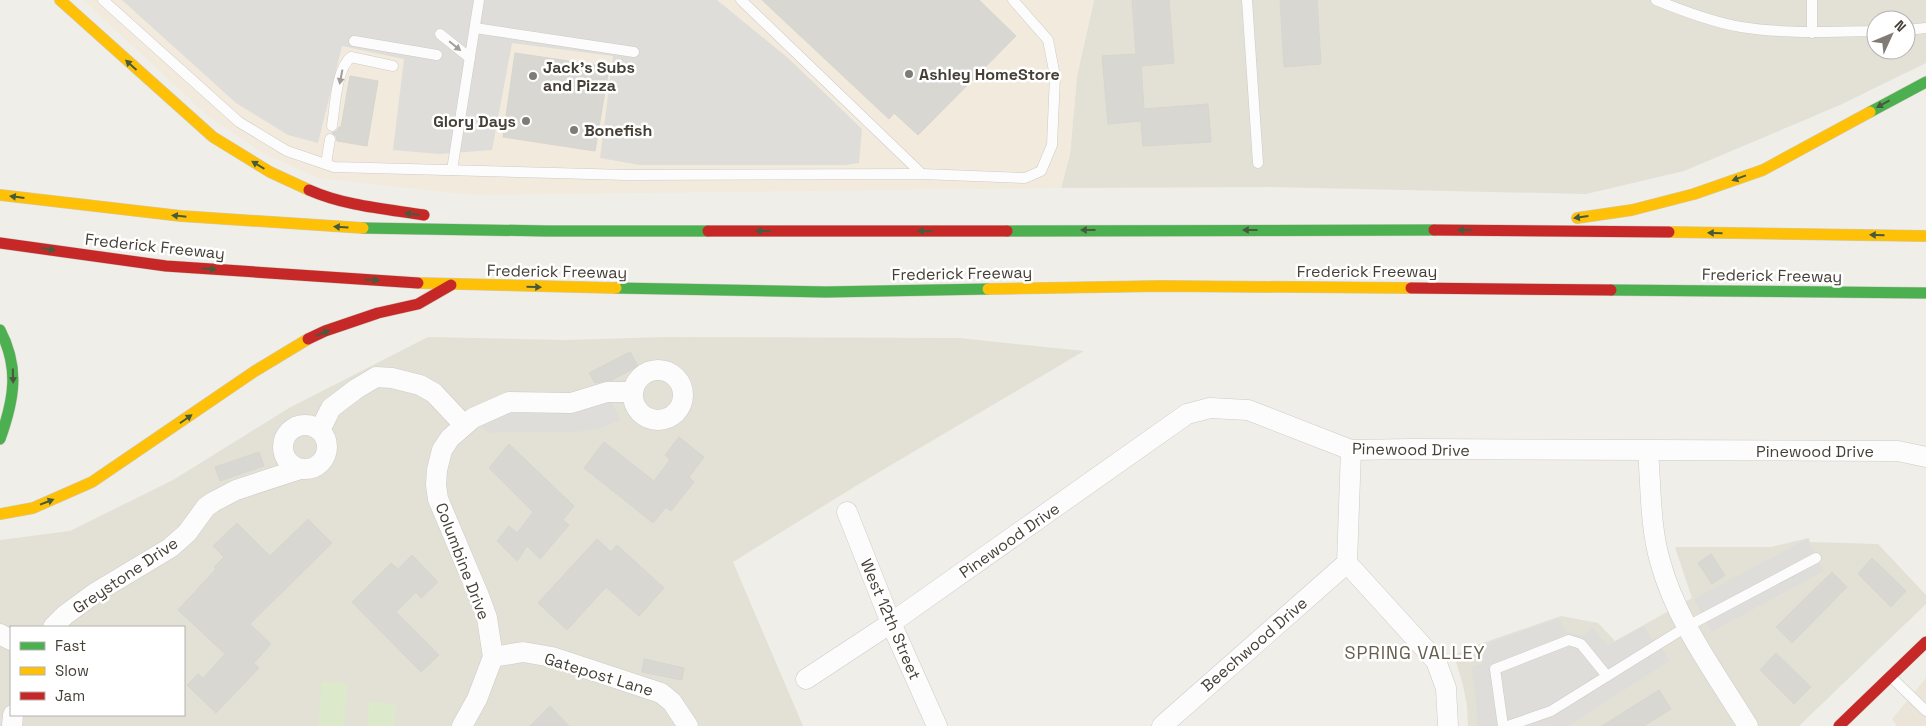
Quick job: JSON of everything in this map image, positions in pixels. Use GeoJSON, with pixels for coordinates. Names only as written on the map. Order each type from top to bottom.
{"type":"FeatureCollection","features":[{"type":"Feature","properties":{"kind":"main road"},"geometry":{"type":"LineString","coordinates":[[60,0],[213,137],[270,172],[324,196],[397,212],[547,231]]}},
{"type":"Feature","properties":{"kind":"main road"},"geometry":{"type":"LineString","coordinates":[[1493,230],[1632,210],[1694,194],[1763,170],[1926,82]]}},
{"type":"Feature","properties":{"kind":"main road","name":"Frederick Freeway"},"geometry":{"type":"LineString","coordinates":[[0,195],[191,217],[378,229],[547,231],[1493,230],[1926,236]]}},
{"type":"Feature","properties":{"kind":"main road","name":"Frederick Freeway"},"geometry":{"type":"LineString","coordinates":[[0,242],[166,266],[451,285],[826,292],[1161,286],[1926,293]]}},
{"type":"Feature","properties":{"kind":"main road"},"geometry":{"type":"LineString","coordinates":[[0,514],[33,508],[92,482],[254,371],[305,341],[325,331],[378,313],[418,304],[451,285]]}},
{"type":"Feature","properties":{"kind":"main road"},"geometry":{"type":"LineString","coordinates":[[0,330],[10,351],[13,372],[13,393],[9,415],[0,439]]}},
{"type":"Feature","properties":{"kind":"main road"},"geometry":{"type":"LineString","coordinates":[[1839,726],[1926,642]]}},
{"type":"Feature","properties":{"kind":"street"},"geometry":{"type":"LineString","coordinates":[[300,469],[288,461],[284,455],[284,440],[292,428],[307,424],[320,430],[331,408],[356,389],[376,378],[392,378],[420,385],[434,393],[464,425]]}},
{"type":"Feature","properties":{"kind":"street","name":"Columbine Drive"},"geometry":{"type":"LineString","coordinates":[[493,657],[486,618],[479,596],[438,498],[437,470],[442,450],[450,438],[472,418],[509,402],[570,403],[607,392],[633,392]]}},
{"type":"Feature","properties":{"kind":"street","name":"Pinewood Drive"},"geometry":{"type":"LineString","coordinates":[[806,679],[891,623],[1187,414],[1210,408],[1248,410],[1351,450],[1898,452],[1926,458]]}},
{"type":"Feature","properties":{"kind":"street","name":"Greystone Drive"},"geometry":{"type":"LineString","coordinates":[[54,626],[65,615],[95,593],[170,548],[187,533],[199,520],[206,507],[213,502],[236,490],[300,469],[315,467],[326,457],[328,442],[320,430]]}},
{"type":"Feature","properties":{"kind":"street"},"geometry":{"type":"LineString","coordinates":[[1351,450],[1347,563],[1436,661],[1446,688],[1448,726]]}},
{"type":"Feature","properties":{"kind":"street"},"geometry":{"type":"LineString","coordinates":[[1648,451],[1655,540],[1667,584],[1686,627],[1748,726]]}},
{"type":"Feature","properties":{"kind":"street","name":"West 12th Street"},"geometry":{"type":"LineString","coordinates":[[847,512],[891,623],[937,726]]}},
{"type":"Feature","properties":{"kind":"street","name":"Beechwood Drive"},"geometry":{"type":"LineString","coordinates":[[1162,726],[1347,563]]}},
{"type":"Feature","properties":{"kind":"street","name":"Gatepost Lane"},"geometry":{"type":"LineString","coordinates":[[493,657],[523,652],[552,657],[661,693],[672,702],[688,726]]}},
{"type":"Feature","properties":{"kind":"street"},"geometry":{"type":"LineString","coordinates":[[462,726],[477,699],[493,657]]}},
{"type":"Feature","properties":{"kind":"lane"},"geometry":{"type":"LineString","coordinates":[[102,0],[239,122],[287,151],[334,167],[627,175],[922,174],[1025,178],[1041,171],[1052,145],[1055,76],[1048,40],[1013,0]]}},
{"type":"Feature","properties":{"kind":"lane"},"geometry":{"type":"LineString","coordinates":[[452,170],[479,0]]}},
{"type":"Feature","properties":{"kind":"lane"},"geometry":{"type":"LineString","coordinates":[[741,0],[922,174]]}},
{"type":"Feature","properties":{"kind":"lane"},"geometry":{"type":"LineString","coordinates":[[1247,0],[1258,163]]}},
{"type":"Feature","properties":{"kind":"lane"},"geometry":{"type":"LineString","coordinates":[[1656,0],[1686,13],[1740,27],[1812,33],[1866,31]]}},
{"type":"Feature","properties":{"kind":"lane"},"geometry":{"type":"LineString","coordinates":[[1812,0],[1812,33]]}},
{"type":"Feature","properties":{"kind":"lane"},"geometry":{"type":"LineString","coordinates":[[474,28],[634,52]]}},
{"type":"Feature","properties":{"kind":"lane"},"geometry":{"type":"LineString","coordinates":[[440,34],[470,58]]}},
{"type":"Feature","properties":{"kind":"lane"},"geometry":{"type":"LineString","coordinates":[[354,40],[437,55]]}},
{"type":"Feature","properties":{"kind":"lane"},"geometry":{"type":"LineString","coordinates":[[332,126],[342,70],[347,61],[351,58],[393,66]]}},
{"type":"Feature","properties":{"kind":"lane"},"geometry":{"type":"LineString","coordinates":[[326,164],[330,140]]}},
{"type":"Feature","properties":{"kind":"lane"},"geometry":{"type":"LineString","coordinates":[[1508,726],[1551,711],[1686,627],[1816,558]]}},
{"type":"Feature","properties":{"kind":"lane"},"geometry":{"type":"LineString","coordinates":[[1502,726],[1495,669],[1569,640],[1581,644],[1607,676]]}},
{"type":"Feature","properties":{"kind":"lane"},"geometry":{"type":"LineString","coordinates":[[1890,676],[1926,711]]}},
{"type":"Feature","properties":{"kind":"shaded area"},"geometry":{"type":"Polygon","coordinates":[[[83,0],[1094,0],[1077,76],[1070,154],[1061,188],[474,195],[318,178],[263,153],[209,117],[83,0]]]}},
{"type":"Feature","properties":{"kind":"shaded area"},"geometry":{"type":"Polygon","coordinates":[[[122,0],[717,0],[788,58],[862,129],[859,163],[846,165],[640,165],[600,158],[613,56],[512,43],[492,150],[439,154],[393,150],[404,59],[342,46],[318,143],[288,135],[236,103],[122,0]]]}},
{"type":"Feature","properties":{"kind":"shaded area"},"geometry":{"type":"Polygon","coordinates":[[[1094,0],[1926,0],[1926,63],[1840,105],[1684,171],[1586,194],[1271,187],[1061,188],[1070,154],[1077,76],[1094,0]]]}},
{"type":"Feature","properties":{"kind":"shaded area"},"geometry":{"type":"Polygon","coordinates":[[[428,337],[567,340],[665,337],[959,338],[1084,351],[859,484],[733,562],[803,726],[0,726],[0,540],[70,531],[173,480],[289,408],[428,337]]]}},
{"type":"Feature","properties":{"kind":"shaded area"},"geometry":{"type":"Polygon","coordinates":[[[607,392],[620,420],[601,428],[576,432],[503,432],[489,434],[473,418],[607,392]]]}},
{"type":"Feature","properties":{"kind":"shaded area"},"geometry":{"type":"Polygon","coordinates":[[[1809,538],[1810,542],[1878,544],[1926,595],[1926,604],[1799,726],[1468,726],[1463,685],[1454,655],[1477,645],[1561,616],[1598,623],[1615,641],[1692,598],[1675,547],[1771,547],[1809,538]]]}},
{"type":"Feature","properties":{"kind":"shaded area"},"geometry":{"type":"Polygon","coordinates":[[[1807,539],[1824,571],[1711,632],[1694,599],[1807,539]]]}},
{"type":"Feature","properties":{"kind":"shaded area"},"geometry":{"type":"Polygon","coordinates":[[[1560,618],[1565,631],[1583,636],[1592,627],[1608,646],[1644,626],[1652,640],[1661,647],[1669,661],[1568,726],[1548,726],[1547,724],[1542,726],[1477,726],[1476,695],[1471,667],[1484,663],[1478,647],[1560,618]]]}},
{"type":"Feature","properties":{"kind":"shaded area"},"geometry":{"type":"Polygon","coordinates":[[[1926,678],[1926,726],[1897,726],[1892,719],[1926,678]]]}},
{"type":"Feature","properties":{"kind":"green space"},"geometry":{"type":"Polygon","coordinates":[[[322,681],[348,683],[344,726],[318,726],[322,681]]]}},
{"type":"Feature","properties":{"kind":"green space"},"geometry":{"type":"Polygon","coordinates":[[[369,702],[396,704],[394,726],[367,726],[369,702]]]}},
{"type":"Feature","properties":{"kind":"building","name":"Ashley HomeStore"},"geometry":{"type":"Polygon","coordinates":[[[762,0],[979,0],[1016,36],[918,135],[894,113],[889,119],[762,0]]]}},
{"type":"Feature","properties":{"kind":"building"},"geometry":{"type":"Polygon","coordinates":[[[1132,0],[1169,0],[1174,63],[1141,66],[1144,109],[1208,104],[1211,142],[1143,146],[1141,121],[1108,124],[1102,56],[1136,54],[1132,0]]]}},
{"type":"Feature","properties":{"kind":"building"},"geometry":{"type":"Polygon","coordinates":[[[1280,0],[1317,0],[1321,64],[1284,67],[1280,0]]]}},
{"type":"Feature","properties":{"kind":"building"},"geometry":{"type":"Polygon","coordinates":[[[515,53],[609,67],[595,151],[503,137],[515,53]]]}},
{"type":"Feature","properties":{"kind":"building"},"geometry":{"type":"Polygon","coordinates":[[[350,76],[378,81],[367,146],[337,141],[336,136],[332,133],[341,127],[350,76]]]}},
{"type":"Feature","properties":{"kind":"building"},"geometry":{"type":"Polygon","coordinates":[[[630,352],[638,366],[612,380],[595,383],[589,373],[630,352]]]}},
{"type":"Feature","properties":{"kind":"building"},"geometry":{"type":"Polygon","coordinates":[[[679,437],[704,457],[689,477],[694,482],[671,511],[666,507],[653,523],[584,468],[604,442],[654,481],[670,460],[665,455],[679,437]]]}},
{"type":"Feature","properties":{"kind":"building"},"geometry":{"type":"Polygon","coordinates":[[[509,444],[574,506],[563,520],[569,525],[540,559],[527,546],[517,561],[497,541],[509,526],[517,533],[533,512],[489,468],[509,444]]]}},
{"type":"Feature","properties":{"kind":"building"},"geometry":{"type":"Polygon","coordinates":[[[259,452],[264,466],[220,481],[215,467],[259,452]]]}},
{"type":"Feature","properties":{"kind":"building"},"geometry":{"type":"Polygon","coordinates":[[[308,519],[332,543],[250,624],[271,644],[254,663],[259,668],[216,713],[187,685],[198,674],[203,678],[225,654],[178,610],[216,569],[214,567],[224,557],[213,546],[237,523],[270,556],[308,519]]]}},
{"type":"Feature","properties":{"kind":"building"},"geometry":{"type":"Polygon","coordinates":[[[597,539],[611,552],[617,545],[664,588],[639,616],[606,587],[567,630],[538,603],[597,539]]]}},
{"type":"Feature","properties":{"kind":"building"},"geometry":{"type":"Polygon","coordinates":[[[1711,554],[1725,575],[1712,584],[1698,563],[1711,554]]]}},
{"type":"Feature","properties":{"kind":"building"},"geometry":{"type":"Polygon","coordinates":[[[412,555],[438,582],[421,598],[416,592],[396,612],[439,655],[421,672],[352,602],[391,563],[398,569],[412,555]]]}},
{"type":"Feature","properties":{"kind":"building"},"geometry":{"type":"Polygon","coordinates":[[[1872,558],[1906,591],[1891,607],[1858,574],[1872,558]]]}},
{"type":"Feature","properties":{"kind":"building"},"geometry":{"type":"Polygon","coordinates":[[[1832,572],[1847,587],[1792,643],[1776,627],[1832,572]]]}},
{"type":"Feature","properties":{"kind":"building"},"geometry":{"type":"Polygon","coordinates":[[[1776,653],[1811,687],[1794,704],[1760,670],[1776,653]]]}},
{"type":"Feature","properties":{"kind":"building"},"geometry":{"type":"Polygon","coordinates":[[[644,659],[684,668],[682,680],[642,672],[644,659]]]}},
{"type":"Feature","properties":{"kind":"building"},"geometry":{"type":"Polygon","coordinates":[[[1659,690],[1671,709],[1644,726],[1602,726],[1659,690]]]}},
{"type":"Feature","properties":{"kind":"building"},"geometry":{"type":"Polygon","coordinates":[[[550,706],[569,726],[530,726],[550,706]]]}},
{"type":"Feature","properties":{"kind":"traffic: fast"},"geometry":{"type":"LineString","coordinates":[[1870,112],[1926,82]]}},
{"type":"Feature","properties":{"kind":"traffic: fast"},"geometry":{"type":"LineString","coordinates":[[363,228],[708,231]]}},
{"type":"Feature","properties":{"kind":"traffic: fast"},"geometry":{"type":"LineString","coordinates":[[1007,231],[1434,230]]}},
{"type":"Feature","properties":{"kind":"traffic: fast"},"geometry":{"type":"LineString","coordinates":[[616,288],[826,292],[988,289]]}},
{"type":"Feature","properties":{"kind":"traffic: fast"},"geometry":{"type":"LineString","coordinates":[[1611,290],[1926,293]]}},
{"type":"Feature","properties":{"kind":"traffic: fast"},"geometry":{"type":"LineString","coordinates":[[0,330],[10,358],[13,384],[9,411],[0,439]]}},
{"type":"Feature","properties":{"kind":"traffic: slow"},"geometry":{"type":"LineString","coordinates":[[60,0],[213,137],[270,172],[309,190]]}},
{"type":"Feature","properties":{"kind":"traffic: slow"},"geometry":{"type":"LineString","coordinates":[[1577,218],[1632,210],[1694,194],[1763,170],[1870,112]]}},
{"type":"Feature","properties":{"kind":"traffic: slow"},"geometry":{"type":"LineString","coordinates":[[0,195],[181,216],[363,228]]}},
{"type":"Feature","properties":{"kind":"traffic: slow"},"geometry":{"type":"LineString","coordinates":[[1669,232],[1926,236]]}},
{"type":"Feature","properties":{"kind":"traffic: slow"},"geometry":{"type":"LineString","coordinates":[[418,283],[616,288]]}},
{"type":"Feature","properties":{"kind":"traffic: slow"},"geometry":{"type":"LineString","coordinates":[[988,289],[1161,286],[1411,288]]}},
{"type":"Feature","properties":{"kind":"traffic: slow"},"geometry":{"type":"LineString","coordinates":[[0,514],[33,508],[92,482],[255,371],[308,339]]}},
{"type":"Feature","properties":{"kind":"traffic: jam"},"geometry":{"type":"LineString","coordinates":[[309,190],[337,200],[380,209],[424,215]]}},
{"type":"Feature","properties":{"kind":"traffic: jam"},"geometry":{"type":"LineString","coordinates":[[1434,230],[1669,232]]}},
{"type":"Feature","properties":{"kind":"traffic: jam"},"geometry":{"type":"LineString","coordinates":[[708,231],[1007,231]]}},
{"type":"Feature","properties":{"kind":"traffic: jam"},"geometry":{"type":"LineString","coordinates":[[0,243],[166,266],[418,283]]}},
{"type":"Feature","properties":{"kind":"traffic: jam"},"geometry":{"type":"LineString","coordinates":[[308,339],[325,331],[378,313],[418,304],[451,285]]}},
{"type":"Feature","properties":{"kind":"traffic: jam"},"geometry":{"type":"LineString","coordinates":[[1411,288],[1611,290]]}},
{"type":"Feature","properties":{"kind":"traffic: jam"},"geometry":{"type":"LineString","coordinates":[[1839,726],[1926,642]]}},
{"type":"Feature","properties":{"kind":"place","name":"Ashley HomeStore"},"geometry":{"type":"Point","coordinates":[909,74]}},
{"type":"Feature","properties":{"kind":"place","name":"Jack's Subs and Pizza"},"geometry":{"type":"Point","coordinates":[533,76]}},
{"type":"Feature","properties":{"kind":"place","name":"Glory Days"},"geometry":{"type":"Point","coordinates":[526,121]}},
{"type":"Feature","properties":{"kind":"place","name":"Bonefish"},"geometry":{"type":"Point","coordinates":[574,130]}},
{"type":"Feature","properties":{"kind":"district","name":"SPRING VALLEY"},"geometry":{"type":"Point","coordinates":[1415,653]}}]}
